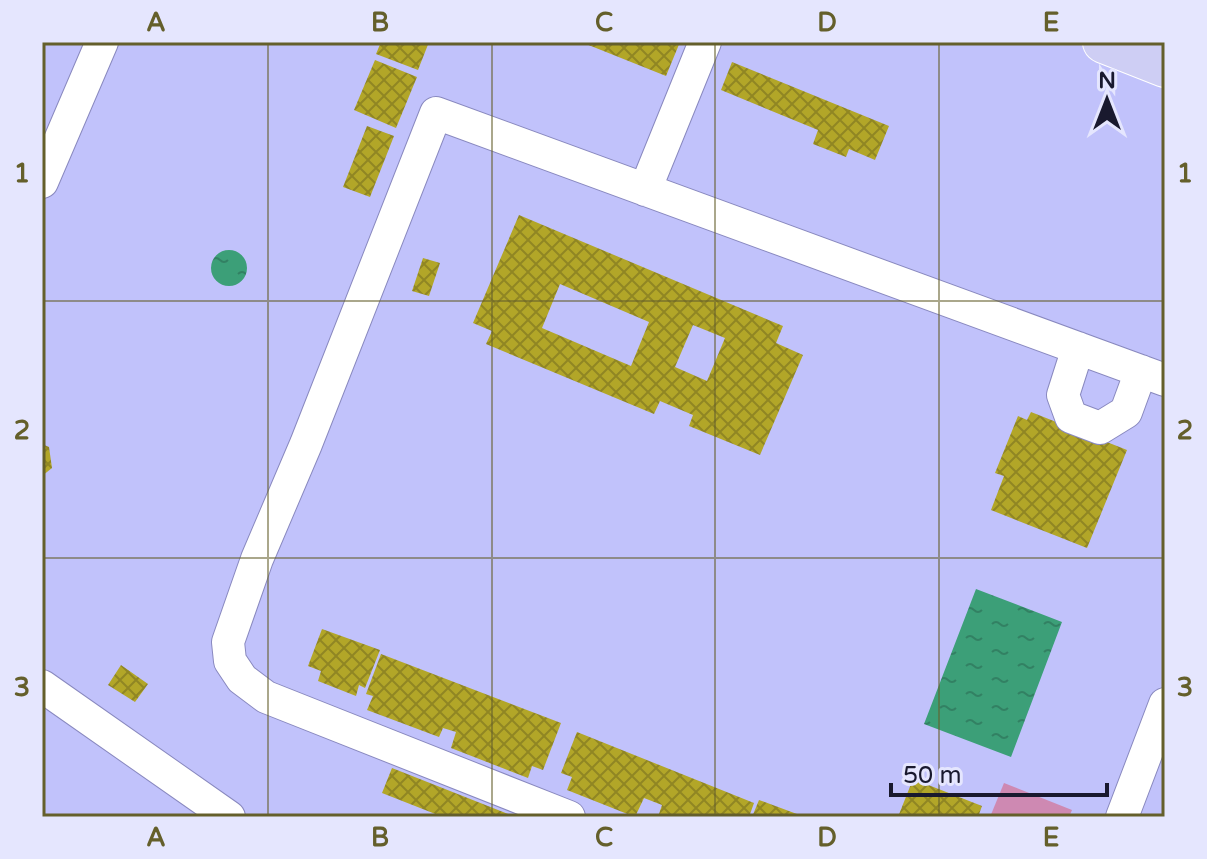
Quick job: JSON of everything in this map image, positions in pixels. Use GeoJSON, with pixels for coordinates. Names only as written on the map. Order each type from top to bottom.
{"type":"FeatureCollection","features":[{"type":"Feature","properties":{"kind":"main road"},"geometry":{"type":"LineString","coordinates":[[1104,42],[1165,66]]}},
{"type":"Feature","properties":{"kind":"street"},"geometry":{"type":"LineString","coordinates":[[42,182],[102,42]]}},
{"type":"Feature","properties":{"kind":"street"},"geometry":{"type":"LineString","coordinates":[[645,190],[705,42]]}},
{"type":"Feature","properties":{"kind":"street"},"geometry":{"type":"LineString","coordinates":[[569,817],[266,697],[242,679],[230,661],[228,642],[257,559],[306,444],[436,113],[1153,375],[1126,412],[1100,428],[1071,417],[1063,395],[1078,348]]}},
{"type":"Feature","properties":{"kind":"street"},"geometry":{"type":"LineString","coordinates":[[42,686],[229,817]]}},
{"type":"Feature","properties":{"kind":"street"},"geometry":{"type":"LineString","coordinates":[[1122,817],[1165,704]]}},
{"type":"Feature","properties":{"kind":"shaded area"},"geometry":{"type":"Polygon","coordinates":[[[1004,783],[1072,810],[1069,817],[990,817],[1004,783]]]}},
{"type":"Feature","properties":{"kind":"water"},"geometry":{"type":"Polygon","coordinates":[[[229,250],[241,256],[247,268],[241,280],[229,286],[217,280],[211,268],[217,256],[229,250]]]}},
{"type":"Feature","properties":{"kind":"water"},"geometry":{"type":"Polygon","coordinates":[[[976,589],[1062,622],[1011,757],[924,724],[976,589]]]}},
{"type":"Feature","properties":{"kind":"building"},"geometry":{"type":"Polygon","coordinates":[[[381,42],[429,42],[418,70],[376,54],[381,42]]]}},
{"type":"Feature","properties":{"kind":"building"},"geometry":{"type":"Polygon","coordinates":[[[581,42],[680,42],[666,76],[581,42]]]}},
{"type":"Feature","properties":{"kind":"building"},"geometry":{"type":"Polygon","coordinates":[[[375,60],[417,77],[396,128],[354,110],[375,60]]]}},
{"type":"Feature","properties":{"kind":"building"},"geometry":{"type":"Polygon","coordinates":[[[732,62],[889,126],[875,160],[849,149],[846,157],[813,144],[818,130],[721,90],[732,62]]]}},
{"type":"Feature","properties":{"kind":"building"},"geometry":{"type":"Polygon","coordinates":[[[367,126],[394,136],[370,197],[343,187],[367,126]]]}},
{"type":"Feature","properties":{"kind":"building"},"geometry":{"type":"Polygon","coordinates":[[[519,215],[783,326],[776,343],[803,355],[760,455],[689,426],[693,415],[660,401],[654,414],[486,344],[492,331],[473,323],[519,215]],[[560,284],[542,328],[631,366],[649,322],[560,284]],[[693,325],[675,367],[707,381],[725,338],[693,325]]]}},
{"type":"Feature","properties":{"kind":"building"},"geometry":{"type":"Polygon","coordinates":[[[423,258],[440,263],[429,296],[412,291],[423,258]]]}},
{"type":"Feature","properties":{"kind":"building"},"geometry":{"type":"Polygon","coordinates":[[[1031,412],[1127,450],[1087,548],[991,510],[1004,476],[995,473],[1018,416],[1027,420],[1031,412]]]}},
{"type":"Feature","properties":{"kind":"building"},"geometry":{"type":"Polygon","coordinates":[[[42,444],[49,447],[52,468],[42,476],[42,444]]]}},
{"type":"Feature","properties":{"kind":"building"},"geometry":{"type":"Polygon","coordinates":[[[322,629],[380,650],[365,688],[359,685],[356,696],[318,681],[321,671],[308,666],[322,629]]]}},
{"type":"Feature","properties":{"kind":"building"},"geometry":{"type":"Polygon","coordinates":[[[381,654],[561,723],[543,770],[532,766],[528,778],[451,748],[456,732],[443,728],[439,737],[367,710],[373,696],[366,694],[381,654]]]}},
{"type":"Feature","properties":{"kind":"building"},"geometry":{"type":"Polygon","coordinates":[[[121,665],[148,684],[135,702],[108,685],[121,665]]]}},
{"type":"Feature","properties":{"kind":"building"},"geometry":{"type":"Polygon","coordinates":[[[577,732],[754,803],[749,817],[658,817],[662,805],[644,798],[635,817],[567,790],[572,777],[561,773],[577,732]]]}},
{"type":"Feature","properties":{"kind":"building"},"geometry":{"type":"Polygon","coordinates":[[[392,768],[516,817],[443,817],[382,793],[392,768]]]}},
{"type":"Feature","properties":{"kind":"building"},"geometry":{"type":"Polygon","coordinates":[[[913,779],[982,806],[978,817],[898,817],[913,779]]]}},
{"type":"Feature","properties":{"kind":"building"},"geometry":{"type":"Polygon","coordinates":[[[759,800],[805,817],[752,817],[759,800]]]}}]}
